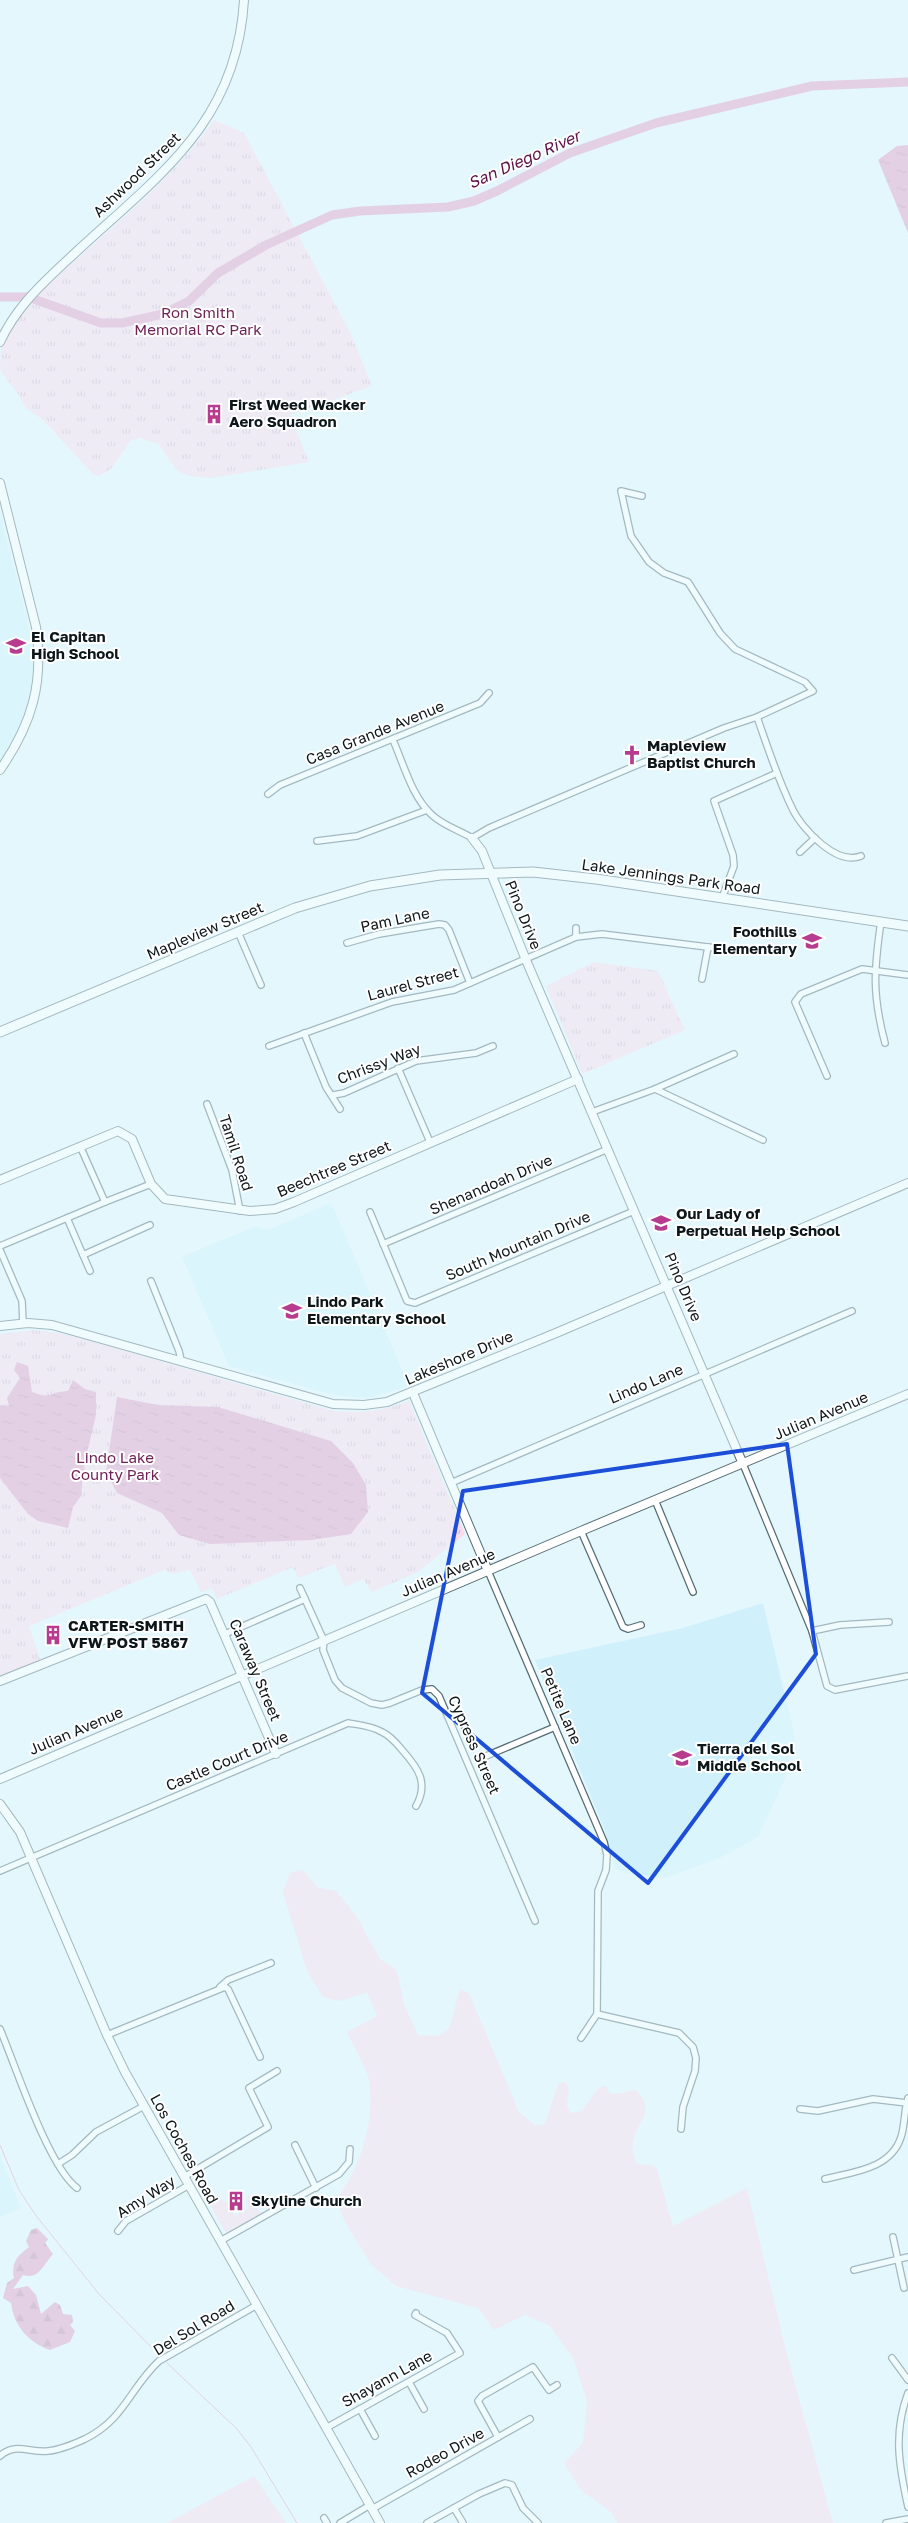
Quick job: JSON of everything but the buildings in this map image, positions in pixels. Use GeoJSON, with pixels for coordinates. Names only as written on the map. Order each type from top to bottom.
{"type":"FeatureCollection","features":[{"type":"Feature","properties":{"kind":"main road","name":"Lake Jennings Park Road"},"geometry":{"type":"LineString","coordinates":[[428,876],[491,872],[533,872],[596,879],[908,926]]}},
{"type":"Feature","properties":{"kind":"main road","name":"Mapleview Street"},"geometry":{"type":"LineString","coordinates":[[0,1032],[318,900],[370,886],[428,876]]}},
{"type":"Feature","properties":{"kind":"street","name":"Ashwood Street"},"geometry":{"type":"LineString","coordinates":[[0,342],[8,324],[28,297],[176,159],[198,134],[227,81],[237,50],[244,0]]}},
{"type":"Feature","properties":{"kind":"street"},"geometry":{"type":"LineString","coordinates":[[0,483],[36,627],[39,647],[39,677],[33,708],[17,744],[0,770]]}},
{"type":"Feature","properties":{"kind":"street"},"geometry":{"type":"LineString","coordinates":[[393,740],[419,800],[426,810],[444,824],[472,838],[489,828],[557,798],[724,728],[757,717],[813,691],[805,682],[794,676],[735,650],[720,633],[688,582],[664,573],[649,562],[631,536],[621,491],[642,496]]}},
{"type":"Feature","properties":{"kind":"street","name":"Casa Grande Avenue"},"geometry":{"type":"LineString","coordinates":[[268,794],[280,785],[480,703],[489,693]]}},
{"type":"Feature","properties":{"kind":"street"},"geometry":{"type":"LineString","coordinates":[[757,717],[777,773],[794,812],[815,838],[832,852],[842,857],[855,858],[861,856]]}},
{"type":"Feature","properties":{"kind":"street"},"geometry":{"type":"LineString","coordinates":[[722,898],[734,866],[733,855],[714,801],[777,773]]}},
{"type":"Feature","properties":{"kind":"street"},"geometry":{"type":"LineString","coordinates":[[317,841],[357,836],[426,810]]}},
{"type":"Feature","properties":{"kind":"street","name":"Pino Drive"},"geometry":{"type":"LineString","coordinates":[[472,838],[482,851],[526,960],[706,1374],[812,1631],[826,1684],[830,1689],[835,1690],[908,1676]]}},
{"type":"Feature","properties":{"kind":"street"},"geometry":{"type":"LineString","coordinates":[[800,852],[815,838]]}},
{"type":"Feature","properties":{"kind":"street"},"geometry":{"type":"LineString","coordinates":[[881,921],[874,970],[875,1002],[885,1043]]}},
{"type":"Feature","properties":{"kind":"street","name":"Pam Lane"},"geometry":{"type":"LineString","coordinates":[[347,943],[379,934],[439,924],[445,925],[449,930],[470,983]]}},
{"type":"Feature","properties":{"kind":"street"},"geometry":{"type":"LineString","coordinates":[[576,928],[576,937]]}},
{"type":"Feature","properties":{"kind":"street"},"geometry":{"type":"LineString","coordinates":[[238,932],[261,985]]}},
{"type":"Feature","properties":{"kind":"street","name":"Laurel Street"},"geometry":{"type":"LineString","coordinates":[[269,1046],[392,1002],[454,990],[576,937],[602,934],[740,951]]}},
{"type":"Feature","properties":{"kind":"street"},"geometry":{"type":"LineString","coordinates":[[702,979],[708,947]]}},
{"type":"Feature","properties":{"kind":"street"},"geometry":{"type":"LineString","coordinates":[[827,1076],[806,1031],[795,1002],[796,998],[801,994],[862,970],[908,975]]}},
{"type":"Feature","properties":{"kind":"street"},"geometry":{"type":"LineString","coordinates":[[304,1033],[326,1087],[333,1095],[340,1109]]}},
{"type":"Feature","properties":{"kind":"street","name":"Chrissy Way"},"geometry":{"type":"LineString","coordinates":[[333,1095],[344,1093],[398,1068],[430,1058],[476,1054],[493,1046]]}},
{"type":"Feature","properties":{"kind":"street"},"geometry":{"type":"LineString","coordinates":[[592,1112],[655,1089],[734,1054]]}},
{"type":"Feature","properties":{"kind":"street"},"geometry":{"type":"LineString","coordinates":[[398,1068],[430,1142]]}},
{"type":"Feature","properties":{"kind":"street","name":"Beechtree Street"},"geometry":{"type":"LineString","coordinates":[[80,1146],[111,1132],[124,1133],[132,1139],[151,1184],[165,1199],[240,1211],[259,1211],[277,1208],[578,1079]]}},
{"type":"Feature","properties":{"kind":"street"},"geometry":{"type":"LineString","coordinates":[[655,1089],[763,1140]]}},
{"type":"Feature","properties":{"kind":"street","name":"Tamil Road"},"geometry":{"type":"LineString","coordinates":[[207,1104],[232,1170],[240,1211]]}},
{"type":"Feature","properties":{"kind":"street"},"geometry":{"type":"LineString","coordinates":[[0,1180],[80,1146],[105,1202]]}},
{"type":"Feature","properties":{"kind":"street","name":"Shenandoah Drive"},"geometry":{"type":"LineString","coordinates":[[383,1244],[608,1149]]}},
{"type":"Feature","properties":{"kind":"street","name":"Lakeshore Drive"},"geometry":{"type":"LineString","coordinates":[[0,1326],[23,1323],[68,1329],[333,1404],[375,1404],[413,1393],[908,1183]]}},
{"type":"Feature","properties":{"kind":"street"},"geometry":{"type":"LineString","coordinates":[[23,1323],[22,1301],[0,1248],[151,1184]]}},
{"type":"Feature","properties":{"kind":"street","name":"South Mountain Drive"},"geometry":{"type":"LineString","coordinates":[[383,1244],[407,1300],[411,1302],[426,1299],[634,1210]]}},
{"type":"Feature","properties":{"kind":"street"},"geometry":{"type":"LineString","coordinates":[[370,1212],[383,1244]]}},
{"type":"Feature","properties":{"kind":"street"},"geometry":{"type":"LineString","coordinates":[[67,1218],[90,1271]]}},
{"type":"Feature","properties":{"kind":"street"},"geometry":{"type":"LineString","coordinates":[[82,1254],[150,1225]]}},
{"type":"Feature","properties":{"kind":"street"},"geometry":{"type":"LineString","coordinates":[[151,1281],[181,1360]]}},
{"type":"Feature","properties":{"kind":"street","name":"Lindo Lane"},"geometry":{"type":"LineString","coordinates":[[451,1483],[852,1311]]}},
{"type":"Feature","properties":{"kind":"street","name":"Petite Lane"},"geometry":{"type":"LineString","coordinates":[[413,1393],[604,1842],[607,1855],[606,1870],[598,1890],[597,2014]]}},
{"type":"Feature","properties":{"kind":"street","name":"Julian Avenue"},"geometry":{"type":"LineString","coordinates":[[0,1779],[581,1531],[908,1394]]}},
{"type":"Feature","properties":{"kind":"street"},"geometry":{"type":"LineString","coordinates":[[655,1500],[694,1592]]}},
{"type":"Feature","properties":{"kind":"street"},"geometry":{"type":"LineString","coordinates":[[581,1531],[623,1627],[628,1629],[641,1625]]}},
{"type":"Feature","properties":{"kind":"street","name":"Cypress Street"},"geometry":{"type":"LineString","coordinates":[[300,1588],[324,1641],[323,1650],[334,1680],[342,1688],[371,1703],[382,1705],[422,1690],[432,1689],[436,1692],[535,1921]]}},
{"type":"Feature","properties":{"kind":"street","name":"Caraway Street"},"geometry":{"type":"LineString","coordinates":[[0,1681],[206,1599],[210,1602],[225,1634],[276,1754]]}},
{"type":"Feature","properties":{"kind":"street"},"geometry":{"type":"LineString","coordinates":[[225,1634],[305,1599]]}},
{"type":"Feature","properties":{"kind":"street"},"geometry":{"type":"LineString","coordinates":[[812,1631],[840,1625],[889,1622]]}},
{"type":"Feature","properties":{"kind":"street","name":"Castle Court Drive"},"geometry":{"type":"LineString","coordinates":[[0,1871],[348,1723],[368,1726],[384,1732],[418,1768],[422,1780],[420,1799],[416,1806]]}},
{"type":"Feature","properties":{"kind":"street"},"geometry":{"type":"LineString","coordinates":[[479,1759],[555,1727]]}},
{"type":"Feature","properties":{"kind":"street","name":"Los Coches Road"},"geometry":{"type":"LineString","coordinates":[[0,1804],[17,1827],[107,2035],[144,2106],[222,2240],[380,2523]]}},
{"type":"Feature","properties":{"kind":"street"},"geometry":{"type":"LineString","coordinates":[[107,2035],[220,1987],[228,1980],[271,1962]]}},
{"type":"Feature","properties":{"kind":"street"},"geometry":{"type":"LineString","coordinates":[[220,1987],[228,1988],[260,2057]]}},
{"type":"Feature","properties":{"kind":"street"},"geometry":{"type":"LineString","coordinates":[[581,2038],[597,2014],[679,2033],[693,2046],[696,2058],[695,2071],[683,2107],[681,2129]]}},
{"type":"Feature","properties":{"kind":"street"},"geometry":{"type":"LineString","coordinates":[[0,2030],[48,2145],[68,2180],[77,2188]]}},
{"type":"Feature","properties":{"kind":"street"},"geometry":{"type":"LineString","coordinates":[[184,2177],[268,2127],[249,2088],[277,2072]]}},
{"type":"Feature","properties":{"kind":"street"},"geometry":{"type":"LineString","coordinates":[[800,2108],[818,2110],[873,2099],[907,2100],[902,2136],[888,2157],[875,2166],[825,2179]]}},
{"type":"Feature","properties":{"kind":"street"},"geometry":{"type":"LineString","coordinates":[[58,2164],[77,2152],[96,2132],[144,2106]]}},
{"type":"Feature","properties":{"kind":"street"},"geometry":{"type":"LineString","coordinates":[[295,2145],[316,2188]]}},
{"type":"Feature","properties":{"kind":"street"},"geometry":{"type":"LineString","coordinates":[[222,2240],[316,2188],[346,2168],[349,2162],[350,2149]]}},
{"type":"Feature","properties":{"kind":"street","name":"Amy Way"},"geometry":{"type":"LineString","coordinates":[[118,2231],[126,2220],[189,2185]]}},
{"type":"Feature","properties":{"kind":"street"},"geometry":{"type":"LineString","coordinates":[[892,2237],[899,2259],[904,2288]]}},
{"type":"Feature","properties":{"kind":"street"},"geometry":{"type":"LineString","coordinates":[[854,2270],[908,2257]]}},
{"type":"Feature","properties":{"kind":"street","name":"Del Sol Road"},"geometry":{"type":"LineString","coordinates":[[0,2456],[16,2447],[34,2451],[52,2450],[79,2441],[103,2429],[123,2408],[147,2374],[159,2361],[257,2305]]}},
{"type":"Feature","properties":{"kind":"street","name":"Shayann Lane"},"geometry":{"type":"LineString","coordinates":[[326,2428],[460,2352],[447,2333],[415,2315],[416,2313]]}},
{"type":"Feature","properties":{"kind":"street"},"geometry":{"type":"LineString","coordinates":[[892,2358],[908,2380]]}},
{"type":"Feature","properties":{"kind":"street"},"geometry":{"type":"LineString","coordinates":[[498,2438],[478,2401],[482,2396],[533,2368],[549,2390],[557,2385]]}},
{"type":"Feature","properties":{"kind":"street"},"geometry":{"type":"LineString","coordinates":[[409,2382],[424,2409]]}},
{"type":"Feature","properties":{"kind":"street"},"geometry":{"type":"LineString","coordinates":[[908,2393],[901,2415],[898,2459],[908,2507]]}},
{"type":"Feature","properties":{"kind":"street"},"geometry":{"type":"LineString","coordinates":[[360,2409],[376,2436]]}},
{"type":"Feature","properties":{"kind":"street","name":"Rodeo Drive"},"geometry":{"type":"LineString","coordinates":[[340,2523],[530,2419]]}},
{"type":"Feature","properties":{"kind":"street"},"geometry":{"type":"LineString","coordinates":[[427,2523],[498,2484],[512,2485],[523,2508],[538,2523]]}},
{"type":"Feature","properties":{"kind":"street"},"geometry":{"type":"LineString","coordinates":[[454,2508],[463,2523]]}},
{"type":"Feature","properties":{"kind":"street"},"geometry":{"type":"LineString","coordinates":[[886,2523],[908,2519]]}},
{"type":"Feature","properties":{"kind":"highlighted area"},"geometry":{"type":"Polygon","coordinates":[[[787,1444],[816,1654],[648,1883],[422,1693],[463,1491],[787,1444]]]}},
{"type":"Feature","properties":{"kind":"shaded area","name":"El Capitan High School"},"geometry":{"type":"Polygon","coordinates":[[[0,513],[31,635],[34,681],[22,726],[0,763],[0,513]]]}},
{"type":"Feature","properties":{"kind":"shaded area","name":"Lindo Park Elementary School"},"geometry":{"type":"Polygon","coordinates":[[[329,1204],[334,1209],[409,1386],[368,1398],[334,1395],[229,1366],[182,1257],[256,1226],[267,1230],[329,1204]]]}},
{"type":"Feature","properties":{"kind":"shaded area","name":"Tierra del Sol Middle School"},"geometry":{"type":"Polygon","coordinates":[[[763,1603],[795,1737],[785,1779],[758,1837],[722,1857],[665,1878],[626,1873],[615,1869],[605,1831],[535,1660],[683,1628],[763,1603]]]}},
{"type":"Feature","properties":{"kind":"shaded area"},"geometry":{"type":"Polygon","coordinates":[[[0,2155],[21,2208],[0,2217],[0,2155]]]}},
{"type":"Feature","properties":{"kind":"green space","name":"Ron Smith Memorial RC Park"},"geometry":{"type":"Polygon","coordinates":[[[214,120],[244,133],[350,332],[372,386],[290,415],[309,462],[211,478],[190,476],[174,466],[158,444],[140,438],[130,441],[111,469],[99,476],[94,475],[43,420],[26,408],[0,370],[1,348],[11,328],[27,305],[173,170],[214,120]]]}},
{"type":"Feature","properties":{"kind":"green space"},"geometry":{"type":"Polygon","coordinates":[[[594,962],[658,971],[685,1030],[582,1074],[546,986],[594,962]]]}},
{"type":"Feature","properties":{"kind":"green space","name":"Lindo Lake County Park"},"geometry":{"type":"Polygon","coordinates":[[[34,1330],[83,1339],[334,1411],[354,1412],[372,1410],[409,1401],[465,1534],[418,1572],[372,1592],[363,1579],[345,1587],[335,1564],[298,1578],[293,1567],[217,1599],[212,1588],[201,1592],[190,1570],[173,1574],[164,1570],[29,1626],[41,1662],[0,1679],[0,1334],[34,1330]]]}},
{"type":"Feature","properties":{"kind":"green space"},"geometry":{"type":"Polygon","coordinates":[[[303,1870],[317,1887],[336,1891],[357,1917],[380,1959],[397,1970],[404,2004],[418,2035],[437,2036],[449,2029],[460,1989],[469,1993],[519,2112],[535,2125],[545,2124],[558,2084],[565,2081],[569,2089],[567,2106],[571,2113],[582,2111],[599,2087],[606,2086],[610,2094],[623,2093],[635,2089],[643,2099],[645,2108],[644,2116],[633,2141],[633,2151],[637,2164],[651,2165],[657,2169],[673,2226],[747,2188],[785,2347],[833,2523],[617,2523],[612,2513],[581,2490],[564,2463],[583,2443],[587,2401],[573,2358],[550,2326],[525,2315],[494,2330],[478,2308],[396,2286],[371,2264],[345,2222],[336,2200],[353,2173],[359,2159],[368,2128],[370,2112],[369,2081],[347,2032],[377,2016],[367,1992],[340,2001],[323,1997],[307,1971],[283,1892],[290,1873],[303,1870]]]}},
{"type":"Feature","properties":{"kind":"green space"},"geometry":{"type":"Polygon","coordinates":[[[196,2171],[214,2200],[209,2203],[192,2174],[196,2171]]]}},
{"type":"Feature","properties":{"kind":"green space"},"geometry":{"type":"Polygon","coordinates":[[[248,2194],[261,2214],[226,2233],[210,2205],[221,2199],[229,2204],[235,2215],[248,2208],[246,2203],[248,2194]]]}},
{"type":"Feature","properties":{"kind":"green space"},"geometry":{"type":"Polygon","coordinates":[[[37,2228],[48,2239],[45,2243],[53,2254],[37,2273],[28,2276],[23,2275],[13,2289],[28,2286],[36,2295],[41,2314],[55,2302],[60,2305],[63,2314],[72,2315],[73,2322],[70,2325],[75,2331],[70,2342],[50,2350],[35,2343],[23,2332],[15,2319],[11,2303],[3,2298],[7,2283],[14,2278],[14,2264],[29,2247],[26,2241],[31,2230],[37,2228]]]}},
{"type":"Feature","properties":{"kind":"green space"},"geometry":{"type":"Polygon","coordinates":[[[254,2476],[286,2523],[167,2523],[254,2476]]]}},
{"type":"Feature","properties":{"kind":"water"},"geometry":{"type":"Polygon","coordinates":[[[908,145],[908,233],[878,160],[897,146],[908,145]]]}},
{"type":"Feature","properties":{"kind":"water"},"geometry":{"type":"Polygon","coordinates":[[[17,1362],[28,1366],[32,1392],[48,1395],[68,1391],[73,1380],[85,1389],[96,1392],[96,1415],[84,1466],[81,1496],[73,1507],[68,1528],[38,1521],[28,1514],[0,1478],[0,1405],[9,1406],[7,1398],[20,1378],[14,1370],[17,1362]]]}},
{"type":"Feature","properties":{"kind":"water"},"geometry":{"type":"Polygon","coordinates":[[[117,1397],[158,1405],[218,1407],[331,1441],[353,1463],[366,1485],[368,1512],[351,1534],[312,1540],[210,1544],[179,1535],[162,1513],[117,1493],[106,1472],[117,1397]]]}},
{"type":"Feature","properties":{"kind":"waterway","name":"San Diego River"},"geometry":{"type":"LineString","coordinates":[[0,297],[28,297],[101,323],[122,323],[163,314],[189,301],[218,273],[266,245],[332,215],[360,211],[448,207],[474,201],[570,153],[656,123],[812,86],[908,82]]}},
{"type":"Feature","properties":{"kind":"waterway"},"geometry":{"type":"LineString","coordinates":[[0,2145],[19,2190],[37,2217],[99,2294],[161,2357]]}},
{"type":"Feature","properties":{"kind":"waterway"},"geometry":{"type":"LineString","coordinates":[[167,2363],[237,2429],[251,2447],[297,2523]]}},
{"type":"Feature","properties":{"kind":"place","name":"First Weed Wacker Aero Squadron"},"geometry":{"type":"Point","coordinates":[214,414]}},
{"type":"Feature","properties":{"kind":"place","name":"El Capitan High School"},"geometry":{"type":"Point","coordinates":[16,646]}},
{"type":"Feature","properties":{"kind":"place","name":"Mapleview Baptist Church"},"geometry":{"type":"Point","coordinates":[632,755]}},
{"type":"Feature","properties":{"kind":"place","name":"Foothills Elementary"},"geometry":{"type":"Point","coordinates":[812,941]}},
{"type":"Feature","properties":{"kind":"place","name":"Our Lady of Perpetual Help School"},"geometry":{"type":"Point","coordinates":[661,1223]}},
{"type":"Feature","properties":{"kind":"place","name":"Lindo Park Elementary School"},"geometry":{"type":"Point","coordinates":[292,1311]}},
{"type":"Feature","properties":{"kind":"place","name":"CARTER-SMITH VFW POST 5867"},"geometry":{"type":"Point","coordinates":[53,1635]}},
{"type":"Feature","properties":{"kind":"place","name":"Tierra del Sol Middle School"},"geometry":{"type":"Point","coordinates":[682,1758]}},
{"type":"Feature","properties":{"kind":"place","name":"Skyline Church"},"geometry":{"type":"Point","coordinates":[236,2201]}}]}
